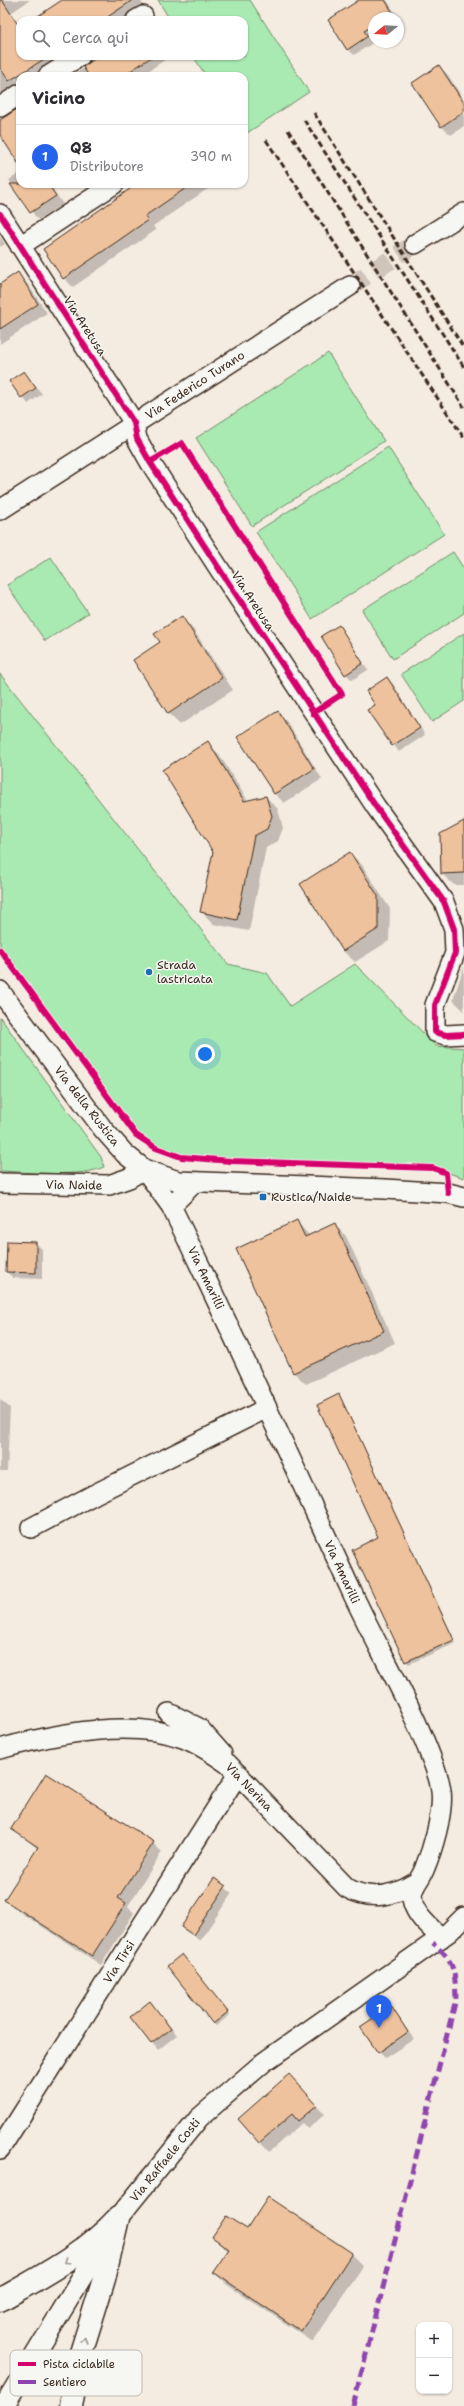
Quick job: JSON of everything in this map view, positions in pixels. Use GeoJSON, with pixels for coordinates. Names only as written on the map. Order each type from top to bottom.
{"type":"FeatureCollection","features":[{"type":"Feature","properties":{"kind":"highway"},"geometry":{"type":"LineString","coordinates":[[0,2300],[65,2262],[101,2237],[118,2218]]}},
{"type":"Feature","properties":{"kind":"highway"},"geometry":{"type":"LineString","coordinates":[[82,2350],[104,2279],[118,2218]]}},
{"type":"Feature","properties":{"kind":"highway"},"geometry":{"type":"LineString","coordinates":[[71,2406],[73,2396]]}},
{"type":"Feature","properties":{"kind":"street"},"geometry":{"type":"LineString","coordinates":[[54,72],[74,60]]}},
{"type":"Feature","properties":{"kind":"street"},"geometry":{"type":"LineString","coordinates":[[0,106],[16,96]]}},
{"type":"Feature","properties":{"kind":"street"},"geometry":{"type":"LineString","coordinates":[[20,246],[108,188]]}},
{"type":"Feature","properties":{"kind":"street"},"geometry":{"type":"LineString","coordinates":[[415,244],[464,213]]}},
{"type":"Feature","properties":{"kind":"street","name":"Via Aretusa"},"geometry":{"type":"LineString","coordinates":[[0,214],[134,424],[137,439],[150,462],[376,807],[444,902],[454,929],[455,952],[435,1004],[436,1032],[446,1035],[464,1034]]}},
{"type":"Feature","properties":{"kind":"street","name":"Via Federico Turano"},"geometry":{"type":"LineString","coordinates":[[0,510],[350,286]]}},
{"type":"Feature","properties":{"kind":"street","name":"Via della Rustica"},"geometry":{"type":"LineString","coordinates":[[0,991],[103,1129],[125,1154],[144,1169],[168,1179],[195,1182],[385,1189],[448,1193],[464,1197]]}},
{"type":"Feature","properties":{"kind":"street","name":"Via Naide"},"geometry":{"type":"LineString","coordinates":[[0,1183],[109,1185],[129,1178],[144,1169]]}},
{"type":"Feature","properties":{"kind":"street","name":"Via Amarilli"},"geometry":{"type":"LineString","coordinates":[[144,1169],[171,1206],[267,1408],[376,1645],[414,1718],[438,1778],[441,1802],[436,1831],[423,1871],[415,1883],[412,1896],[417,1913]]}},
{"type":"Feature","properties":{"kind":"street"},"geometry":{"type":"LineString","coordinates":[[171,1206],[195,1182]]}},
{"type":"Feature","properties":{"kind":"street"},"geometry":{"type":"LineString","coordinates":[[31,1528],[267,1408]]}},
{"type":"Feature","properties":{"kind":"street"},"geometry":{"type":"LineString","coordinates":[[169,1713],[199,1728],[216,1745],[233,1769]]}},
{"type":"Feature","properties":{"kind":"street","name":"Via Nerina"},"geometry":{"type":"LineString","coordinates":[[0,1749],[90,1730],[129,1730],[183,1738],[207,1750],[233,1769],[347,1888],[358,1894],[378,1896],[401,1901],[417,1913]]}},
{"type":"Feature","properties":{"kind":"street","name":"Via Tirsi"},"geometry":{"type":"LineString","coordinates":[[0,2149],[233,1769]]}},
{"type":"Feature","properties":{"kind":"street","name":"Via Nerina"},"geometry":{"type":"LineString","coordinates":[[378,1896],[399,1892],[415,1883]]}},
{"type":"Feature","properties":{"kind":"street"},"geometry":{"type":"LineString","coordinates":[[417,1913],[451,1932]]}},
{"type":"Feature","properties":{"kind":"street","name":"Via Raffaele Costi"},"geometry":{"type":"LineString","coordinates":[[38,2350],[118,2218],[156,2173],[184,2133],[220,2097],[264,2062],[451,1932],[464,1916]]}},
{"type":"Feature","properties":{"kind":"street","name":"Via Raffaele Costi"},"geometry":{"type":"LineString","coordinates":[[4,2406],[10,2396]]}},
{"type":"Feature","properties":{"kind":"green space"},"geometry":{"type":"Polygon","coordinates":[[[158,0],[250,0],[309,92],[248,132],[248,72],[203,72],[196,60],[248,60],[248,16],[168,16],[158,0]]]}},
{"type":"Feature","properties":{"kind":"green space"},"geometry":{"type":"Polygon","coordinates":[[[328,353],[384,441],[252,526],[196,438],[328,353]]]}},
{"type":"Feature","properties":{"kind":"green space"},"geometry":{"type":"Polygon","coordinates":[[[388,447],[444,534],[312,619],[256,532],[388,447]]]}},
{"type":"Feature","properties":{"kind":"green space"},"geometry":{"type":"Polygon","coordinates":[[[453,552],[464,569],[464,613],[393,659],[362,610],[453,552]]]}},
{"type":"Feature","properties":{"kind":"green space"},"geometry":{"type":"Polygon","coordinates":[[[51,557],[88,613],[45,641],[7,585],[51,557]]]}},
{"type":"Feature","properties":{"kind":"green space"},"geometry":{"type":"Polygon","coordinates":[[[464,633],[464,701],[432,722],[401,674],[464,633]]]}},
{"type":"Feature","properties":{"kind":"green space"},"geometry":{"type":"Polygon","coordinates":[[[0,674],[228,964],[267,973],[290,1006],[355,964],[436,1046],[464,1048],[464,1178],[433,1168],[231,1161],[181,1157],[156,1148],[136,1135],[0,950],[0,674]]]}},
{"type":"Feature","properties":{"kind":"green space"},"geometry":{"type":"Polygon","coordinates":[[[0,1017],[101,1157],[104,1167],[82,1172],[68,1173],[0,1171],[0,1017]]]}},
{"type":"Feature","properties":{"kind":"building"},"geometry":{"type":"Polygon","coordinates":[[[0,0],[2,0],[16,22],[16,60],[43,60],[23,72],[16,72],[16,77],[9,81],[0,68],[0,0]]]}},
{"type":"Feature","properties":{"kind":"building"},"geometry":{"type":"Polygon","coordinates":[[[62,0],[133,0],[109,16],[38,16],[62,0]]]}},
{"type":"Feature","properties":{"kind":"building"},"geometry":{"type":"Polygon","coordinates":[[[359,0],[385,0],[392,12],[368,12],[368,29],[364,31],[368,36],[347,50],[328,20],[359,0]]]}},
{"type":"Feature","properties":{"kind":"building"},"geometry":{"type":"Polygon","coordinates":[[[93,60],[147,60],[129,72],[86,72],[83,67],[93,60]]]}},
{"type":"Feature","properties":{"kind":"building"},"geometry":{"type":"Polygon","coordinates":[[[439,65],[464,103],[464,111],[441,127],[412,83],[439,65]]]}},
{"type":"Feature","properties":{"kind":"building"},"geometry":{"type":"Polygon","coordinates":[[[16,110],[16,160],[0,135],[0,120],[16,110]]]}},
{"type":"Feature","properties":{"kind":"building"},"geometry":{"type":"Polygon","coordinates":[[[10,184],[16,184],[16,188],[51,188],[56,196],[30,213],[10,184]]]}},
{"type":"Feature","properties":{"kind":"building"},"geometry":{"type":"Polygon","coordinates":[[[131,188],[186,188],[145,216],[148,220],[63,279],[43,249],[131,188]]]}},
{"type":"Feature","properties":{"kind":"building"},"geometry":{"type":"Polygon","coordinates":[[[18,272],[38,304],[0,329],[0,284],[18,272]]]}},
{"type":"Feature","properties":{"kind":"building"},"geometry":{"type":"Polygon","coordinates":[[[24,371],[36,388],[21,398],[9,381],[24,371]]]}},
{"type":"Feature","properties":{"kind":"building"},"geometry":{"type":"Polygon","coordinates":[[[182,616],[222,678],[168,714],[133,660],[160,642],[154,634],[182,616]]]}},
{"type":"Feature","properties":{"kind":"building"},"geometry":{"type":"Polygon","coordinates":[[[339,625],[363,663],[345,675],[321,636],[339,625]]]}},
{"type":"Feature","properties":{"kind":"building"},"geometry":{"type":"Polygon","coordinates":[[[387,677],[420,728],[392,746],[367,710],[375,705],[366,691],[387,677]]]}},
{"type":"Feature","properties":{"kind":"building"},"geometry":{"type":"Polygon","coordinates":[[[278,711],[314,769],[274,794],[237,737],[278,711]]]}},
{"type":"Feature","properties":{"kind":"building"},"geometry":{"type":"Polygon","coordinates":[[[208,741],[244,801],[266,796],[272,816],[267,829],[254,836],[237,920],[200,912],[213,852],[162,770],[208,741]]]}},
{"type":"Feature","properties":{"kind":"building"},"geometry":{"type":"Polygon","coordinates":[[[464,821],[464,873],[441,874],[440,834],[464,821]]]}},
{"type":"Feature","properties":{"kind":"building"},"geometry":{"type":"Polygon","coordinates":[[[350,852],[378,896],[378,929],[343,951],[300,884],[350,852]]]}},
{"type":"Feature","properties":{"kind":"building"},"geometry":{"type":"Polygon","coordinates":[[[297,1220],[305,1237],[335,1223],[384,1331],[293,1373],[236,1249],[297,1220]]]}},
{"type":"Feature","properties":{"kind":"building"},"geometry":{"type":"Polygon","coordinates":[[[7,1241],[36,1242],[36,1273],[6,1272],[7,1241]]]}},
{"type":"Feature","properties":{"kind":"building"},"geometry":{"type":"Polygon","coordinates":[[[339,1394],[454,1640],[405,1662],[352,1550],[378,1537],[317,1405],[339,1394]]]}},
{"type":"Feature","properties":{"kind":"building"},"geometry":{"type":"Polygon","coordinates":[[[46,1773],[154,1842],[118,1898],[126,1903],[92,1956],[4,1900],[38,1847],[11,1829],[46,1773]]]}},
{"type":"Feature","properties":{"kind":"building"},"geometry":{"type":"Polygon","coordinates":[[[214,1878],[226,1886],[193,1935],[181,1927],[214,1878]]]}},
{"type":"Feature","properties":{"kind":"building"},"geometry":{"type":"Polygon","coordinates":[[[182,1954],[228,2012],[213,2024],[167,1966],[182,1954]]]}},
{"type":"Feature","properties":{"kind":"building"},"geometry":{"type":"Polygon","coordinates":[[[150,2001],[171,2029],[151,2044],[130,2017],[150,2001]]]}},
{"type":"Feature","properties":{"kind":"building"},"geometry":{"type":"Polygon","coordinates":[[[391,2006],[408,2032],[378,2053],[360,2027],[391,2006]]]}},
{"type":"Feature","properties":{"kind":"building"},"geometry":{"type":"Polygon","coordinates":[[[289,2074],[317,2105],[298,2121],[292,2114],[259,2143],[238,2119],[289,2074]]]}},
{"type":"Feature","properties":{"kind":"building"},"geometry":{"type":"Polygon","coordinates":[[[268,2197],[352,2253],[301,2331],[213,2272],[229,2249],[212,2237],[226,2216],[247,2229],[268,2197]]]}},
{"type":"Feature","properties":{"kind":"tunnel"},"geometry":{"type":"LineString","coordinates":[[350,286],[415,244]]}},
{"type":"Feature","properties":{"kind":"railway"},"geometry":{"type":"LineString","coordinates":[[314,113],[464,348]]}},
{"type":"Feature","properties":{"kind":"railway"},"geometry":{"type":"LineString","coordinates":[[304,120],[464,367]]}},
{"type":"Feature","properties":{"kind":"railway"},"geometry":{"type":"LineString","coordinates":[[288,130],[464,407]]}},
{"type":"Feature","properties":{"kind":"railway"},"geometry":{"type":"LineString","coordinates":[[266,140],[464,438]]}},
{"type":"Feature","properties":{"kind":"marked path"},"geometry":{"type":"LineString","coordinates":[[353,2406],[456,1999],[454,1974],[450,1962],[440,1949],[433,1943]]}},
{"type":"Feature","properties":{"kind":"cycle path"},"geometry":{"type":"LineString","coordinates":[[0,214],[134,423],[137,439],[150,462],[376,807],[444,902],[454,929],[455,953],[435,1005],[435,1032],[446,1035],[464,1034]]}},
{"type":"Feature","properties":{"kind":"cycle path"},"geometry":{"type":"LineString","coordinates":[[150,462],[182,443],[342,694],[313,713]]}},
{"type":"Feature","properties":{"kind":"cycle path"},"geometry":{"type":"LineString","coordinates":[[0,950],[136,1135],[156,1148],[181,1157],[231,1161],[433,1168],[446,1173],[448,1193]]}},
{"type":"Feature","properties":{"kind":"place","name":"Strada lastricata"},"geometry":{"type":"Point","coordinates":[149,972]}},
{"type":"Feature","properties":{"kind":"place","name":"Rustica/Naide"},"geometry":{"type":"Point","coordinates":[263,1197]}},
{"type":"Feature","properties":{"kind":"place","name":"Q8"},"geometry":{"type":"Point","coordinates":[379,2028]}}]}
